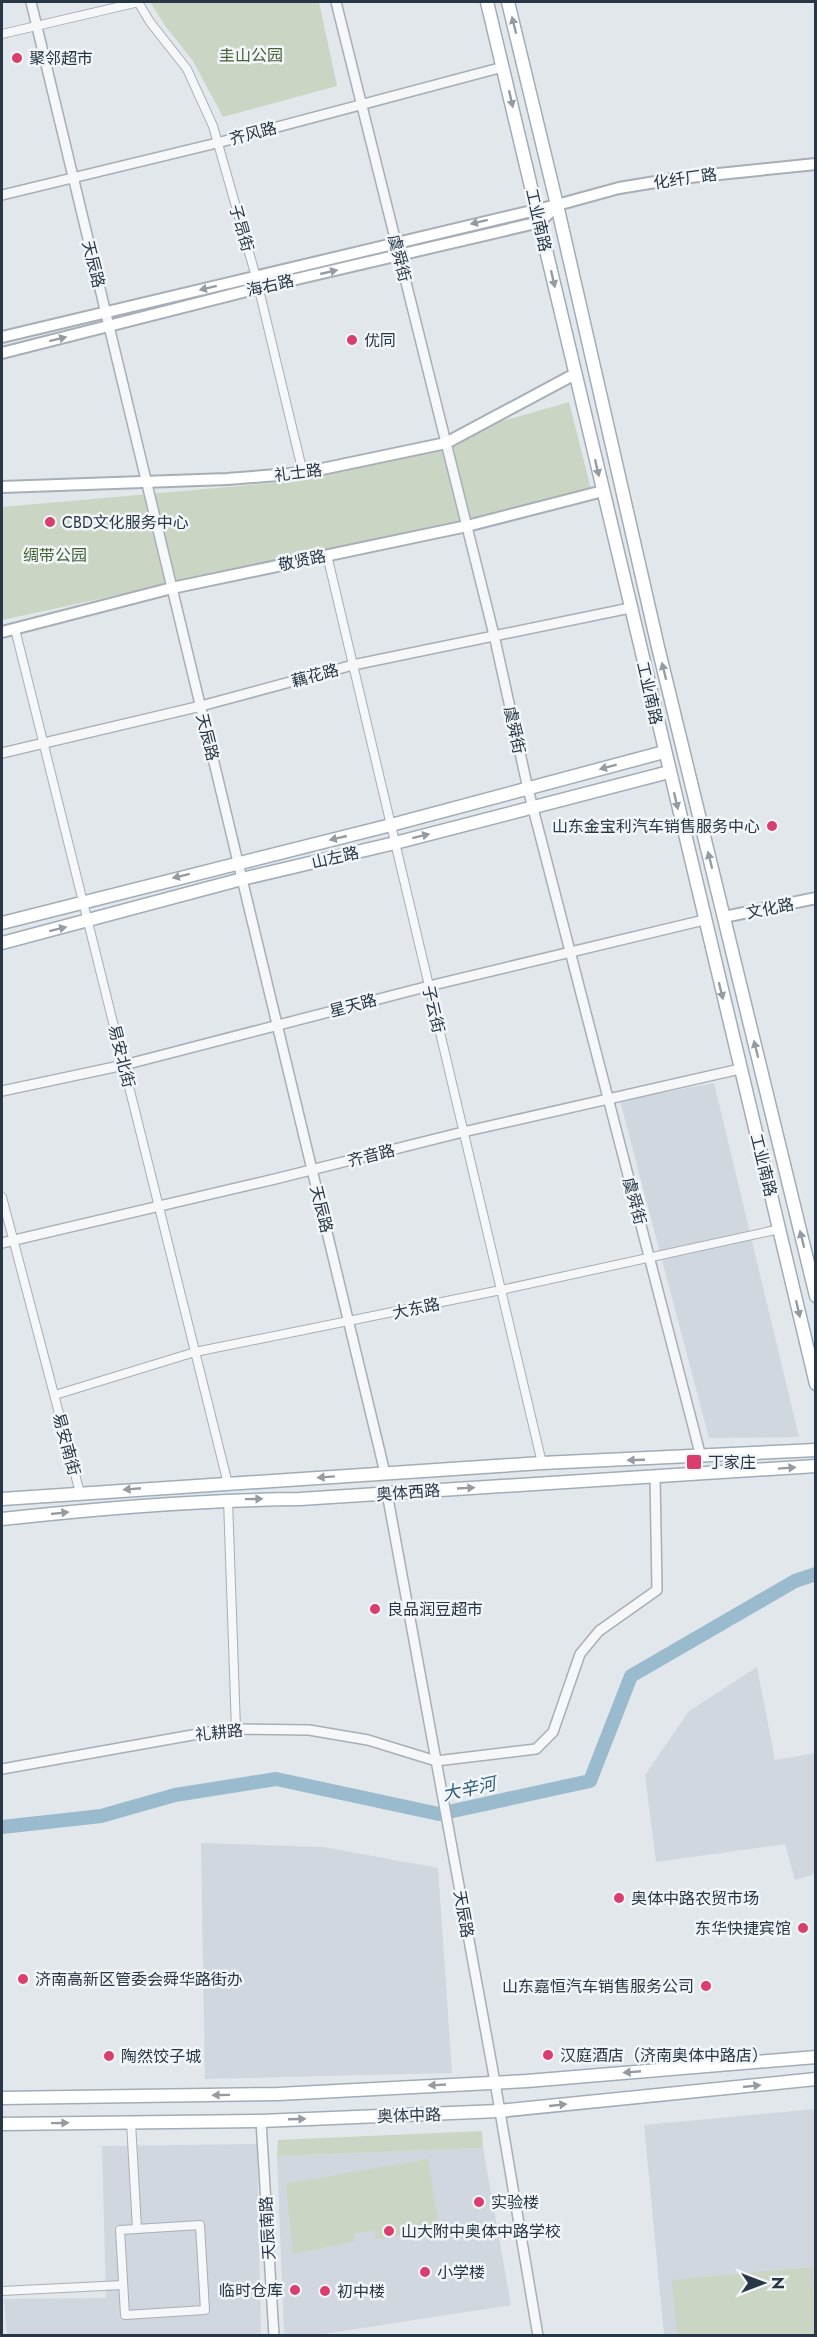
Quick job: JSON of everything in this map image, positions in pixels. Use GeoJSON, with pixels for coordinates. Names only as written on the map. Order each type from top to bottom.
{"type":"FeatureCollection","features":[{"type":"Feature","properties":{"kind":"main road","name":"工业南路"},"geometry":{"type":"LineString","coordinates":[[487,2],[816,1384]]}},
{"type":"Feature","properties":{"kind":"main road","name":"工业南路"},"geometry":{"type":"LineString","coordinates":[[508,2],[558,205],[658,646],[816,1296]]}},
{"type":"Feature","properties":{"kind":"main road","name":"化纤厂路"},"geometry":{"type":"LineString","coordinates":[[536,208],[558,205],[619,188],[680,178],[816,164]]}},
{"type":"Feature","properties":{"kind":"main road","name":"化纤厂路"},"geometry":{"type":"LineString","coordinates":[[540,222],[558,205]]}},
{"type":"Feature","properties":{"kind":"main road","name":"海右路"},"geometry":{"type":"LineString","coordinates":[[2,353],[109,326],[396,243],[536,208]]}},
{"type":"Feature","properties":{"kind":"main road","name":"海右路"},"geometry":{"type":"LineString","coordinates":[[2,338],[106,313],[399,255],[540,222]]}},
{"type":"Feature","properties":{"kind":"main road","name":"礼士路"},"geometry":{"type":"LineString","coordinates":[[2,487],[303,473],[446,443],[575,374]]}},
{"type":"Feature","properties":{"kind":"main road","name":"敬贤路"},"geometry":{"type":"LineString","coordinates":[[2,633],[172,588],[466,526],[603,491]]}},
{"type":"Feature","properties":{"kind":"main road","name":"山左路"},"geometry":{"type":"LineString","coordinates":[[2,923],[391,825],[664,752]]}},
{"type":"Feature","properties":{"kind":"main road","name":"山左路"},"geometry":{"type":"LineString","coordinates":[[2,943],[242,879],[395,843],[669,772]]}},
{"type":"Feature","properties":{"kind":"main road","name":"文化路"},"geometry":{"type":"LineString","coordinates":[[724,917],[816,898]]}},
{"type":"Feature","properties":{"kind":"main road","name":"奥体西路"},"geometry":{"type":"LineString","coordinates":[[2,1499],[542,1463],[816,1450]]}},
{"type":"Feature","properties":{"kind":"main road","name":"奥体西路"},"geometry":{"type":"LineString","coordinates":[[2,1519],[105,1508],[228,1500],[300,1499],[816,1466]]}},
{"type":"Feature","properties":{"kind":"main road","name":"奥体中路"},"geometry":{"type":"LineString","coordinates":[[2,2098],[278,2094],[495,2082],[816,2057]]}},
{"type":"Feature","properties":{"kind":"main road","name":"奥体中路"},"geometry":{"type":"LineString","coordinates":[[2,2124],[261,2121],[499,2111],[816,2079]]}},
{"type":"Feature","properties":{"kind":"street","name":"天辰路"},"geometry":{"type":"LineString","coordinates":[[31,2],[385,1473]]}},
{"type":"Feature","properties":{"kind":"street"},"geometry":{"type":"LineString","coordinates":[[2,34],[138,2]]}},
{"type":"Feature","properties":{"kind":"street","name":"子昂街"},"geometry":{"type":"LineString","coordinates":[[138,2],[150,22],[187,69],[213,126],[257,282],[303,473]]}},
{"type":"Feature","properties":{"kind":"street","name":"虞舜街"},"geometry":{"type":"LineString","coordinates":[[336,2],[494,635],[532,807],[701,1457]]}},
{"type":"Feature","properties":{"kind":"street","name":"齐风路"},"geometry":{"type":"LineString","coordinates":[[2,195],[217,143],[503,67]]}},
{"type":"Feature","properties":{"kind":"street","name":"子云街"},"geometry":{"type":"LineString","coordinates":[[327,555],[542,1463]]}},
{"type":"Feature","properties":{"kind":"street","name":"藕花路"},"geometry":{"type":"LineString","coordinates":[[2,753],[201,706],[352,665],[630,608]]}},
{"type":"Feature","properties":{"kind":"street","name":"易安北街"},"geometry":{"type":"LineString","coordinates":[[15,629],[228,1484]]}},
{"type":"Feature","properties":{"kind":"street","name":"星天路"},"geometry":{"type":"LineString","coordinates":[[2,1091],[124,1065],[429,986],[704,920]]}},
{"type":"Feature","properties":{"kind":"street","name":"齐音路"},"geometry":{"type":"LineString","coordinates":[[2,1243],[463,1132],[740,1069]]}},
{"type":"Feature","properties":{"kind":"street"},"geometry":{"type":"LineString","coordinates":[[2,1197],[12,1241]]}},
{"type":"Feature","properties":{"kind":"street","name":"大东路"},"geometry":{"type":"LineString","coordinates":[[55,1395],[195,1352],[349,1322],[780,1229]]}},
{"type":"Feature","properties":{"kind":"street","name":"易安南街"},"geometry":{"type":"LineString","coordinates":[[12,1241],[80,1494]]}},
{"type":"Feature","properties":{"kind":"street"},"geometry":{"type":"LineString","coordinates":[[436,1761],[536,1749],[553,1732],[580,1654],[599,1631],[657,1590],[655,1476]]}},
{"type":"Feature","properties":{"kind":"street","name":"天辰路"},"geometry":{"type":"LineString","coordinates":[[387,1493],[495,2082],[538,2336]]}},
{"type":"Feature","properties":{"kind":"street"},"geometry":{"type":"LineString","coordinates":[[228,1500],[236,1729]]}},
{"type":"Feature","properties":{"kind":"street","name":"礼耕路"},"geometry":{"type":"LineString","coordinates":[[2,1769],[236,1729],[309,1730],[368,1740],[436,1761]]}},
{"type":"Feature","properties":{"kind":"street","name":"天辰南路"},"geometry":{"type":"LineString","coordinates":[[261,2121],[274,2336]]}},
{"type":"Feature","properties":{"kind":"street"},"geometry":{"type":"LineString","coordinates":[[131,2122],[137,2229]]}},
{"type":"Feature","properties":{"kind":"street"},"geometry":{"type":"LineString","coordinates":[[200,2225],[205,2310],[125,2314],[120,2230],[137,2229],[200,2225]]}},
{"type":"Feature","properties":{"kind":"street"},"geometry":{"type":"LineString","coordinates":[[2,2291],[123,2285]]}},
{"type":"Feature","properties":{"kind":"shaded area"},"geometry":{"type":"Polygon","coordinates":[[[714,1083],[799,1437],[709,1438],[620,1101],[714,1083]]]}},
{"type":"Feature","properties":{"kind":"shaded area"},"geometry":{"type":"Polygon","coordinates":[[[757,1667],[775,1760],[815,1753],[815,1874],[795,1880],[785,1844],[656,1862],[645,1775],[689,1711],[757,1667]]]}},
{"type":"Feature","properties":{"kind":"shaded area"},"geometry":{"type":"Polygon","coordinates":[[[201,1843],[323,1847],[438,1868],[452,2073],[205,2079],[201,1843]]]}},
{"type":"Feature","properties":{"kind":"shaded area"},"geometry":{"type":"Polygon","coordinates":[[[815,2109],[815,2335],[664,2335],[644,2125],[815,2109]]]}},
{"type":"Feature","properties":{"kind":"shaded area"},"geometry":{"type":"Polygon","coordinates":[[[257,2144],[261,2335],[7,2335],[4,2299],[106,2298],[102,2146],[257,2144]]]}},
{"type":"Feature","properties":{"kind":"shaded area","name":"山大附中奥体中路学校"},"geometry":{"type":"Polygon","coordinates":[[[483,2148],[511,2305],[317,2335],[284,2335],[277,2156],[483,2148]]]}},
{"type":"Feature","properties":{"kind":"green space","name":"圭山公园"},"geometry":{"type":"Polygon","coordinates":[[[150,2],[319,2],[337,86],[223,117],[193,61],[150,2]]]}},
{"type":"Feature","properties":{"kind":"green space","name":"绸带公园"},"geometry":{"type":"Polygon","coordinates":[[[569,402],[592,493],[2,620],[2,507],[295,481],[569,402]]]}},
{"type":"Feature","properties":{"kind":"green space"},"geometry":{"type":"Polygon","coordinates":[[[482,2131],[483,2148],[277,2156],[278,2140],[482,2131]]]}},
{"type":"Feature","properties":{"kind":"green space"},"geometry":{"type":"Polygon","coordinates":[[[428,2159],[439,2229],[376,2239],[374,2230],[354,2234],[355,2241],[293,2254],[286,2184],[428,2159]]]}},
{"type":"Feature","properties":{"kind":"green space"},"geometry":{"type":"Polygon","coordinates":[[[813,2267],[815,2335],[677,2335],[672,2280],[813,2267]]]}},
{"type":"Feature","properties":{"kind":"waterway","name":"大辛河"},"geometry":{"type":"LineString","coordinates":[[2,1827],[101,1816],[175,1795],[276,1779],[439,1814],[590,1781],[631,1676],[795,1581],[816,1574]]}},
{"type":"Feature","properties":{"kind":"place","name":"聚邻超市"},"geometry":{"type":"Point","coordinates":[17,58]}},
{"type":"Feature","properties":{"kind":"place","name":"优同"},"geometry":{"type":"Point","coordinates":[352,340]}},
{"type":"Feature","properties":{"kind":"place","name":"CBD文化服务中心"},"geometry":{"type":"Point","coordinates":[50,522]}},
{"type":"Feature","properties":{"kind":"place","name":"山东金宝利汽车销售服务中心"},"geometry":{"type":"Point","coordinates":[772,826]}},
{"type":"Feature","properties":{"kind":"place","name":"丁家庄"},"geometry":{"type":"Point","coordinates":[694,1462]}},
{"type":"Feature","properties":{"kind":"place","name":"良品润豆超市"},"geometry":{"type":"Point","coordinates":[375,1609]}},
{"type":"Feature","properties":{"kind":"place","name":"奥体中路农贸市场"},"geometry":{"type":"Point","coordinates":[619,1898]}},
{"type":"Feature","properties":{"kind":"place","name":"东华快捷宾馆"},"geometry":{"type":"Point","coordinates":[803,1928]}},
{"type":"Feature","properties":{"kind":"place","name":"济南高新区管委会舜华路街办"},"geometry":{"type":"Point","coordinates":[23,1979]}},
{"type":"Feature","properties":{"kind":"place","name":"山东嘉恒汽车销售服务公司"},"geometry":{"type":"Point","coordinates":[706,1986]}},
{"type":"Feature","properties":{"kind":"place","name":"汉庭酒店（济南奥体中路店）"},"geometry":{"type":"Point","coordinates":[548,2055]}},
{"type":"Feature","properties":{"kind":"place","name":"陶然饺子城"},"geometry":{"type":"Point","coordinates":[109,2056]}},
{"type":"Feature","properties":{"kind":"place","name":"实验楼"},"geometry":{"type":"Point","coordinates":[479,2202]}},
{"type":"Feature","properties":{"kind":"place","name":"山大附中奥体中路学校"},"geometry":{"type":"Point","coordinates":[389,2231]}},
{"type":"Feature","properties":{"kind":"place","name":"小学楼"},"geometry":{"type":"Point","coordinates":[425,2272]}},
{"type":"Feature","properties":{"kind":"place","name":"临时仓库"},"geometry":{"type":"Point","coordinates":[295,2290]}},
{"type":"Feature","properties":{"kind":"place","name":"初中楼"},"geometry":{"type":"Point","coordinates":[325,2291]}}]}
